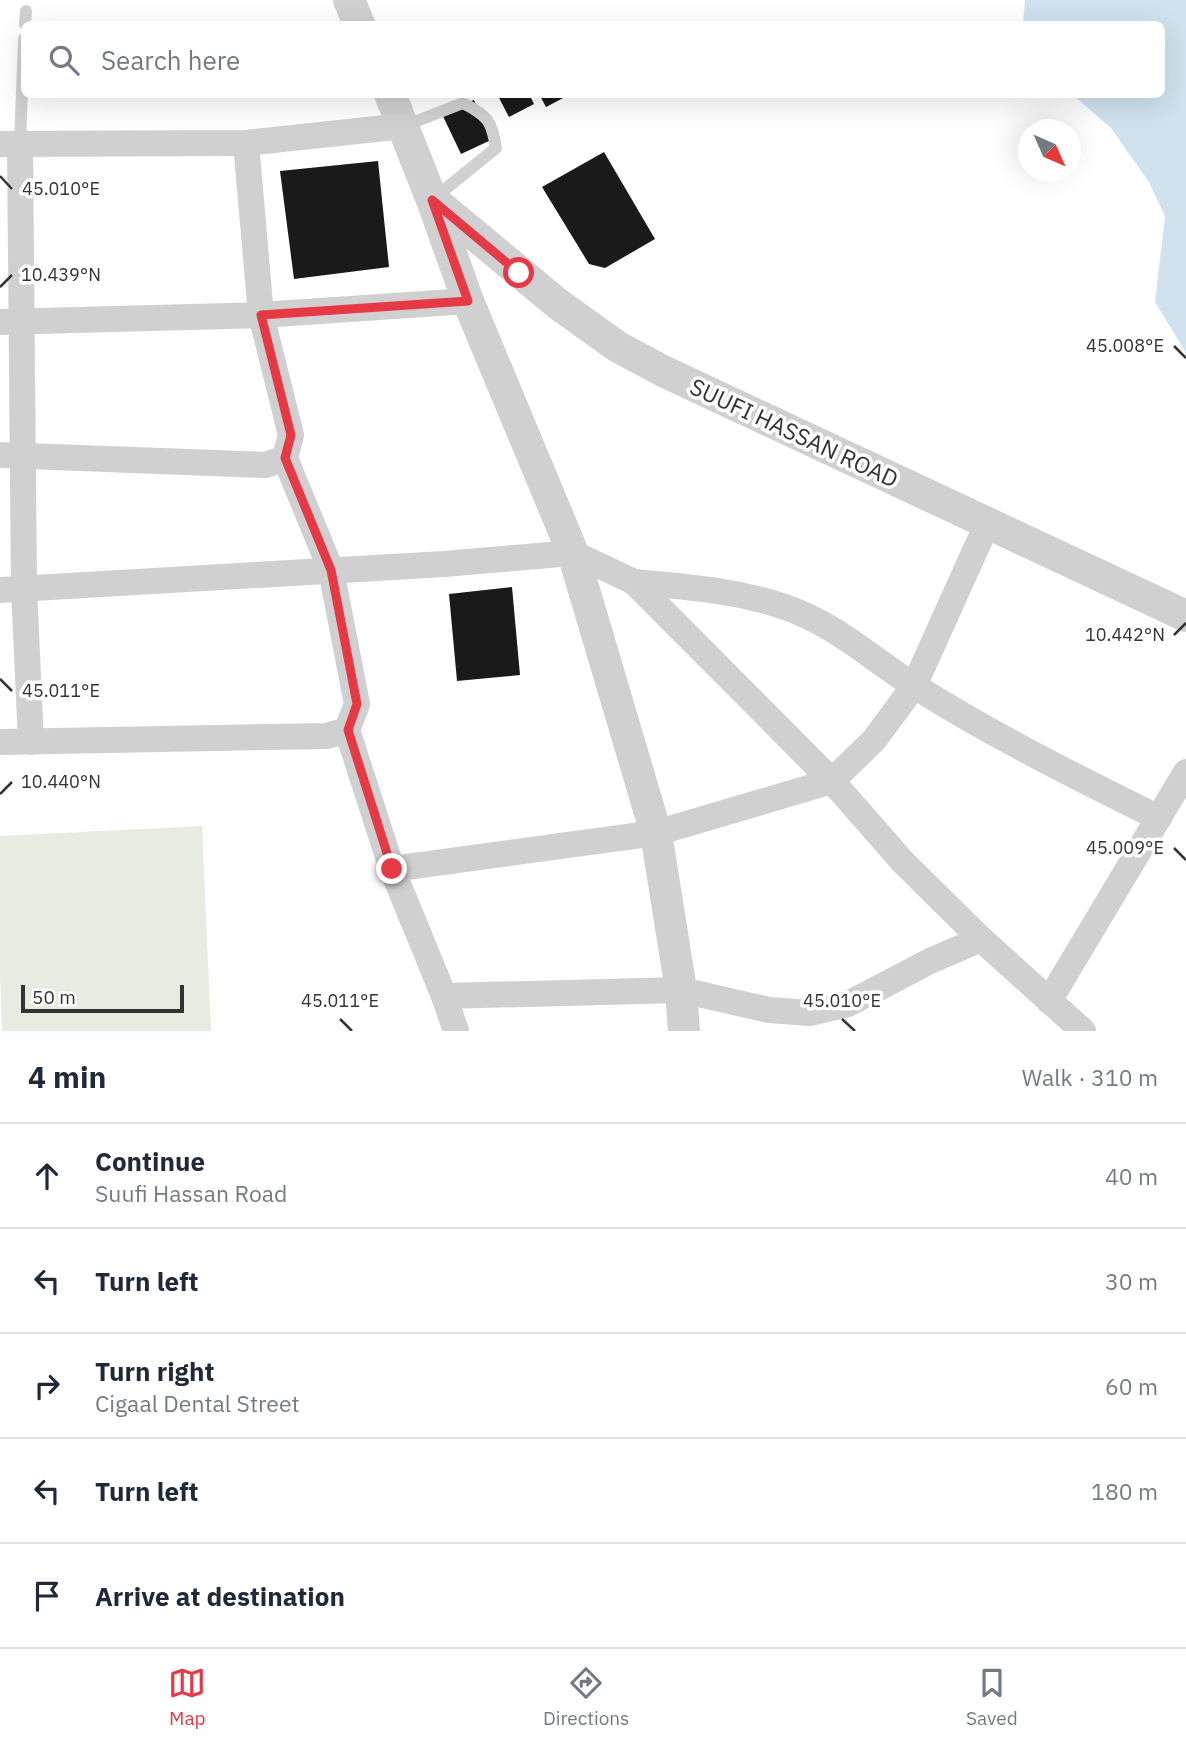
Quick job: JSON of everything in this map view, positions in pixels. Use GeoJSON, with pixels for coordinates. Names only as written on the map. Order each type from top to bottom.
{"type":"FeatureCollection","features":[{"type":"Feature","properties":{"kind":"street"},"geometry":{"type":"LineString","coordinates":[[349,0],[358,21]]}},
{"type":"Feature","properties":{"kind":"street"},"geometry":{"type":"LineString","coordinates":[[392,98],[468,301],[573,553],[656,833],[681,990],[684,1031]]}},
{"type":"Feature","properties":{"kind":"street"},"geometry":{"type":"LineString","coordinates":[[31,742],[12,589],[10,144],[246,143],[404,127]]}},
{"type":"Feature","properties":{"kind":"street"},"geometry":{"type":"LineString","coordinates":[[246,143],[261,315],[291,435],[285,458],[331,570],[357,704],[348,730],[392,869],[456,1031]]}},
{"type":"Feature","properties":{"kind":"street","name":"SUUFI HASSAN ROAD"},"geometry":{"type":"LineString","coordinates":[[432,200],[558,304],[618,347],[663,371],[1186,616]]}},
{"type":"Feature","properties":{"kind":"street"},"geometry":{"type":"LineString","coordinates":[[11,321],[261,315],[468,301]]}},
{"type":"Feature","properties":{"kind":"street"},"geometry":{"type":"LineString","coordinates":[[11,455],[266,465],[285,458]]}},
{"type":"Feature","properties":{"kind":"street"},"geometry":{"type":"LineString","coordinates":[[392,869],[656,833],[832,781],[874,740],[914,686],[987,524]]}},
{"type":"Feature","properties":{"kind":"street"},"geometry":{"type":"LineString","coordinates":[[12,589],[444,565],[573,553],[634,582],[832,781],[903,862],[981,939],[1083,1031]]}},
{"type":"Feature","properties":{"kind":"street"},"geometry":{"type":"LineString","coordinates":[[634,582],[719,590],[785,607],[827,625],[914,686],[1057,768],[1159,818]]}},
{"type":"Feature","properties":{"kind":"street"},"geometry":{"type":"LineString","coordinates":[[0,742],[327,736],[348,730]]}},
{"type":"Feature","properties":{"kind":"street"},"geometry":{"type":"LineString","coordinates":[[1049,1001],[1186,772]]}},
{"type":"Feature","properties":{"kind":"street"},"geometry":{"type":"LineString","coordinates":[[444,996],[681,990],[769,1010],[810,1013],[848,1004],[886,982],[981,939]]}},
{"type":"Feature","properties":{"kind":"lane"},"geometry":{"type":"LineString","coordinates":[[10,144],[21,62]]}},
{"type":"Feature","properties":{"kind":"lane"},"geometry":{"type":"LineString","coordinates":[[404,127],[463,103],[478,111],[492,126],[496,148],[432,200]]}},
{"type":"Feature","properties":{"kind":"shaded area"},"geometry":{"type":"Polygon","coordinates":[[[202,826],[211,1031],[2,1031],[0,836],[202,826]]]}},
{"type":"Feature","properties":{"kind":"water"},"geometry":{"type":"Polygon","coordinates":[[[1025,0],[1186,0],[1186,353],[1155,302],[1165,216],[1149,182],[1111,128],[1076,98],[1165,98],[1165,21],[1023,21],[1025,0]]]}},
{"type":"Feature","properties":{"kind":"building"},"geometry":{"type":"Polygon","coordinates":[[[499,98],[531,98],[534,104],[509,117],[499,98]]]}},
{"type":"Feature","properties":{"kind":"building"},"geometry":{"type":"Polygon","coordinates":[[[541,98],[563,98],[546,107],[541,98]]]}},
{"type":"Feature","properties":{"kind":"building"},"geometry":{"type":"Polygon","coordinates":[[[474,100],[491,140],[461,154],[441,112],[474,100]]]}},
{"type":"Feature","properties":{"kind":"building"},"geometry":{"type":"Polygon","coordinates":[[[604,152],[655,239],[605,268],[589,264],[542,187],[604,152]]]}},
{"type":"Feature","properties":{"kind":"building"},"geometry":{"type":"Polygon","coordinates":[[[378,161],[389,267],[294,279],[280,171],[378,161]]]}},
{"type":"Feature","properties":{"kind":"building"},"geometry":{"type":"Polygon","coordinates":[[[512,587],[520,675],[457,681],[449,594],[512,587]]]}},
{"type":"Feature","properties":{"kind":"route"},"geometry":{"type":"LineString","coordinates":[[392,869],[348,730],[357,704],[331,570],[285,458],[291,435],[261,315],[468,301],[432,200],[519,273]]}}]}
